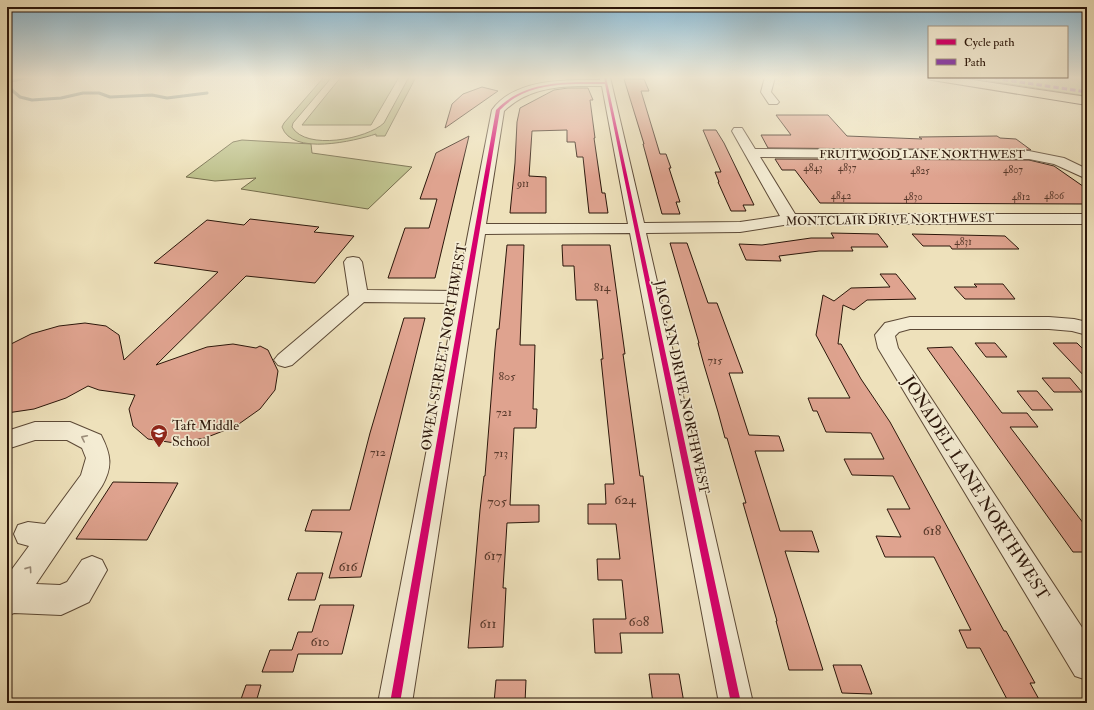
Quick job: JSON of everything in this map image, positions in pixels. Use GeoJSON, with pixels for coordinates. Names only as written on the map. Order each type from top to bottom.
{"type":"FeatureCollection","features":[{"type":"Feature","properties":{"kind":"street","name":"OWEN STREET NORTHWEST"},"geometry":{"type":"LineString","coordinates":[[395,703],[498,110]]}},
{"type":"Feature","properties":{"kind":"street","name":"JACOLYN DRIVE NORTHWEST"},"geometry":{"type":"LineString","coordinates":[[612,110],[736,703]]}},
{"type":"Feature","properties":{"kind":"street"},"geometry":{"type":"LineString","coordinates":[[738,131],[790,219]]}},
{"type":"Feature","properties":{"kind":"street","name":"FRUITWOOD LANE NORTHWEST"},"geometry":{"type":"LineString","coordinates":[[752,153],[1029,155],[1059,160],[1073,165],[1087,175]]}},
{"type":"Feature","properties":{"kind":"street","name":"MONTCLAIR DRIVE NORTHWEST"},"geometry":{"type":"LineString","coordinates":[[477,229],[740,228],[790,219],[1087,219]]}},
{"type":"Feature","properties":{"kind":"street"},"geometry":{"type":"LineString","coordinates":[[353,262],[359,296]]}},
{"type":"Feature","properties":{"kind":"street"},"geometry":{"type":"LineString","coordinates":[[285,360],[359,296],[465,297]]}},
{"type":"Feature","properties":{"kind":"street","name":"JONADEL LANE NORTHWEST"},"geometry":{"type":"LineString","coordinates":[[1087,329],[1074,325],[1049,323],[910,323],[892,327],[885,335],[888,348],[1087,664]]}},
{"type":"Feature","properties":{"kind":"street"},"geometry":{"type":"LineString","coordinates":[[7,440],[35,431],[70,431],[92,442],[98,458],[92,480],[40,535],[8,599],[62,600],[78,592],[92,570]]}},
{"type":"Feature","properties":{"kind":"green space"},"geometry":{"type":"Polygon","coordinates":[[[295,110],[304,110],[293,123],[292,127],[299,134],[310,139],[337,140],[351,138],[376,129],[384,123],[391,110],[399,110],[385,136],[376,136],[376,134],[339,143],[310,144],[298,141],[288,136],[282,127],[295,110]]]}},
{"type":"Feature","properties":{"kind":"green space"},"geometry":{"type":"Polygon","coordinates":[[[314,110],[380,110],[371,125],[302,125],[314,110]]]}},
{"type":"Feature","properties":{"kind":"green space"},"geometry":{"type":"Polygon","coordinates":[[[242,140],[311,144],[312,153],[412,167],[368,209],[241,189],[256,178],[215,181],[186,177],[233,142],[242,140]]]}},
{"type":"Feature","properties":{"kind":"building"},"geometry":{"type":"Polygon","coordinates":[[[450,110],[471,110],[445,128],[450,110]]]}},
{"type":"Feature","properties":{"kind":"building"},"geometry":{"type":"Polygon","coordinates":[[[520,110],[591,110],[602,193],[605,193],[608,213],[589,213],[583,157],[577,157],[575,142],[567,142],[567,130],[532,131],[529,176],[546,177],[546,213],[510,213],[517,122],[520,110]]]}},
{"type":"Feature","properties":{"kind":"building"},"geometry":{"type":"Polygon","coordinates":[[[634,110],[647,110],[660,154],[666,154],[671,168],[669,168],[680,202],[676,202],[680,214],[662,214],[634,110]]]}},
{"type":"Feature","properties":{"kind":"building"},"geometry":{"type":"Polygon","coordinates":[[[776,115],[828,115],[847,136],[922,139],[919,137],[997,136],[1000,138],[1016,139],[1031,150],[768,148],[761,135],[791,135],[776,115]]]}},
{"type":"Feature","properties":{"kind":"building"},"geometry":{"type":"Polygon","coordinates":[[[703,130],[716,130],[724,143],[754,205],[743,205],[746,211],[731,211],[715,172],[721,172],[703,130]]]}},
{"type":"Feature","properties":{"kind":"building"},"geometry":{"type":"Polygon","coordinates":[[[469,136],[435,278],[388,278],[405,228],[429,228],[437,199],[420,199],[436,153],[469,136]]]}},
{"type":"Feature","properties":{"kind":"building"},"geometry":{"type":"Polygon","coordinates":[[[775,159],[1029,160],[1054,166],[1087,189],[1087,204],[820,203],[795,170],[782,170],[775,159]]]}},
{"type":"Feature","properties":{"kind":"building"},"geometry":{"type":"Polygon","coordinates":[[[250,219],[319,227],[314,232],[354,236],[315,283],[246,276],[156,365],[207,347],[233,344],[256,348],[260,346],[268,350],[278,371],[275,390],[260,409],[236,426],[205,438],[175,443],[148,439],[133,426],[129,409],[135,395],[99,390],[88,386],[66,398],[34,409],[7,413],[7,346],[31,334],[59,326],[85,323],[106,326],[119,335],[124,360],[218,272],[154,263],[207,220],[244,225],[250,219]]]}},
{"type":"Feature","properties":{"kind":"building"},"geometry":{"type":"Polygon","coordinates":[[[831,233],[878,234],[888,247],[851,247],[853,251],[819,251],[779,256],[781,261],[746,260],[739,244],[762,245],[811,238],[834,238],[831,233]]]}},
{"type":"Feature","properties":{"kind":"building"},"geometry":{"type":"Polygon","coordinates":[[[912,234],[1005,236],[1019,249],[952,249],[950,246],[923,246],[912,234]]]}},
{"type":"Feature","properties":{"kind":"building"},"geometry":{"type":"Polygon","coordinates":[[[670,243],[687,243],[708,303],[717,303],[743,373],[729,373],[749,435],[779,436],[784,451],[755,451],[780,531],[812,531],[819,552],[785,551],[823,670],[789,670],[777,621],[743,503],[746,503],[727,438],[725,438],[670,243]]]}},
{"type":"Feature","properties":{"kind":"building"},"geometry":{"type":"Polygon","coordinates":[[[507,245],[524,245],[520,345],[535,345],[533,409],[537,409],[536,428],[514,428],[510,505],[539,505],[539,522],[507,523],[503,588],[506,588],[503,647],[468,648],[480,510],[485,476],[495,349],[497,329],[499,329],[507,245]]]}},
{"type":"Feature","properties":{"kind":"building"},"geometry":{"type":"Polygon","coordinates":[[[562,245],[610,245],[625,354],[623,354],[640,476],[643,476],[663,633],[620,633],[622,653],[595,653],[593,619],[626,619],[622,580],[598,580],[597,559],[620,559],[616,524],[588,524],[588,504],[606,504],[605,484],[614,484],[601,359],[603,359],[597,300],[576,300],[574,266],[563,266],[562,245]]]}},
{"type":"Feature","properties":{"kind":"building"},"geometry":{"type":"Polygon","coordinates":[[[880,274],[896,274],[916,299],[867,300],[854,310],[843,305],[838,344],[841,344],[861,379],[890,422],[1004,631],[1006,631],[1035,683],[1030,683],[1041,703],[1009,703],[980,648],[967,648],[959,630],[971,630],[934,557],[885,557],[876,536],[901,537],[887,509],[910,509],[893,476],[852,475],[844,459],[884,459],[871,433],[826,432],[817,411],[813,411],[808,398],[850,398],[816,335],[823,295],[834,301],[851,288],[890,287],[880,274]]]}},
{"type":"Feature","properties":{"kind":"building"},"geometry":{"type":"Polygon","coordinates":[[[974,284],[1003,284],[1015,299],[965,299],[954,287],[977,287],[974,284]]]}},
{"type":"Feature","properties":{"kind":"building"},"geometry":{"type":"Polygon","coordinates":[[[404,318],[425,318],[361,577],[329,578],[342,532],[305,531],[312,510],[350,510],[370,433],[404,318]]]}},
{"type":"Feature","properties":{"kind":"building"},"geometry":{"type":"Polygon","coordinates":[[[975,343],[995,343],[1007,357],[986,357],[975,343]]]}},
{"type":"Feature","properties":{"kind":"building"},"geometry":{"type":"Polygon","coordinates":[[[1053,343],[1077,343],[1087,353],[1087,379],[1053,343]]]}},
{"type":"Feature","properties":{"kind":"building"},"geometry":{"type":"Polygon","coordinates":[[[952,347],[1002,413],[1027,413],[1038,427],[1010,427],[1087,528],[1087,552],[1073,552],[927,348],[952,347]]]}},
{"type":"Feature","properties":{"kind":"building"},"geometry":{"type":"Polygon","coordinates":[[[1042,378],[1070,378],[1082,392],[1054,392],[1042,378]]]}},
{"type":"Feature","properties":{"kind":"building"},"geometry":{"type":"Polygon","coordinates":[[[1017,391],[1037,391],[1053,410],[1032,410],[1017,391]]]}},
{"type":"Feature","properties":{"kind":"building"},"geometry":{"type":"Polygon","coordinates":[[[113,482],[178,483],[147,540],[76,539],[113,482]]]}},
{"type":"Feature","properties":{"kind":"building"},"geometry":{"type":"Polygon","coordinates":[[[297,573],[323,573],[315,600],[288,600],[297,573]]]}},
{"type":"Feature","properties":{"kind":"building"},"geometry":{"type":"Polygon","coordinates":[[[320,605],[354,605],[342,654],[298,654],[293,672],[262,672],[270,650],[292,650],[298,632],[312,632],[320,605]]]}},
{"type":"Feature","properties":{"kind":"building"},"geometry":{"type":"Polygon","coordinates":[[[833,665],[861,665],[872,694],[842,693],[833,665]]]}},
{"type":"Feature","properties":{"kind":"building"},"geometry":{"type":"Polygon","coordinates":[[[649,674],[679,674],[684,703],[653,703],[649,674]]]}},
{"type":"Feature","properties":{"kind":"building"},"geometry":{"type":"Polygon","coordinates":[[[496,680],[526,680],[525,703],[494,703],[496,680]]]}},
{"type":"Feature","properties":{"kind":"building"},"geometry":{"type":"Polygon","coordinates":[[[246,685],[261,685],[256,702],[240,702],[246,685]]]}},
{"type":"Feature","properties":{"kind":"cycle path"},"geometry":{"type":"LineString","coordinates":[[395,703],[498,110]]}},
{"type":"Feature","properties":{"kind":"cycle path"},"geometry":{"type":"LineString","coordinates":[[612,110],[736,703]]}},
{"type":"Feature","properties":{"kind":"place","name":"Taft Middle School"},"geometry":{"type":"Point","coordinates":[159,448]}}]}
